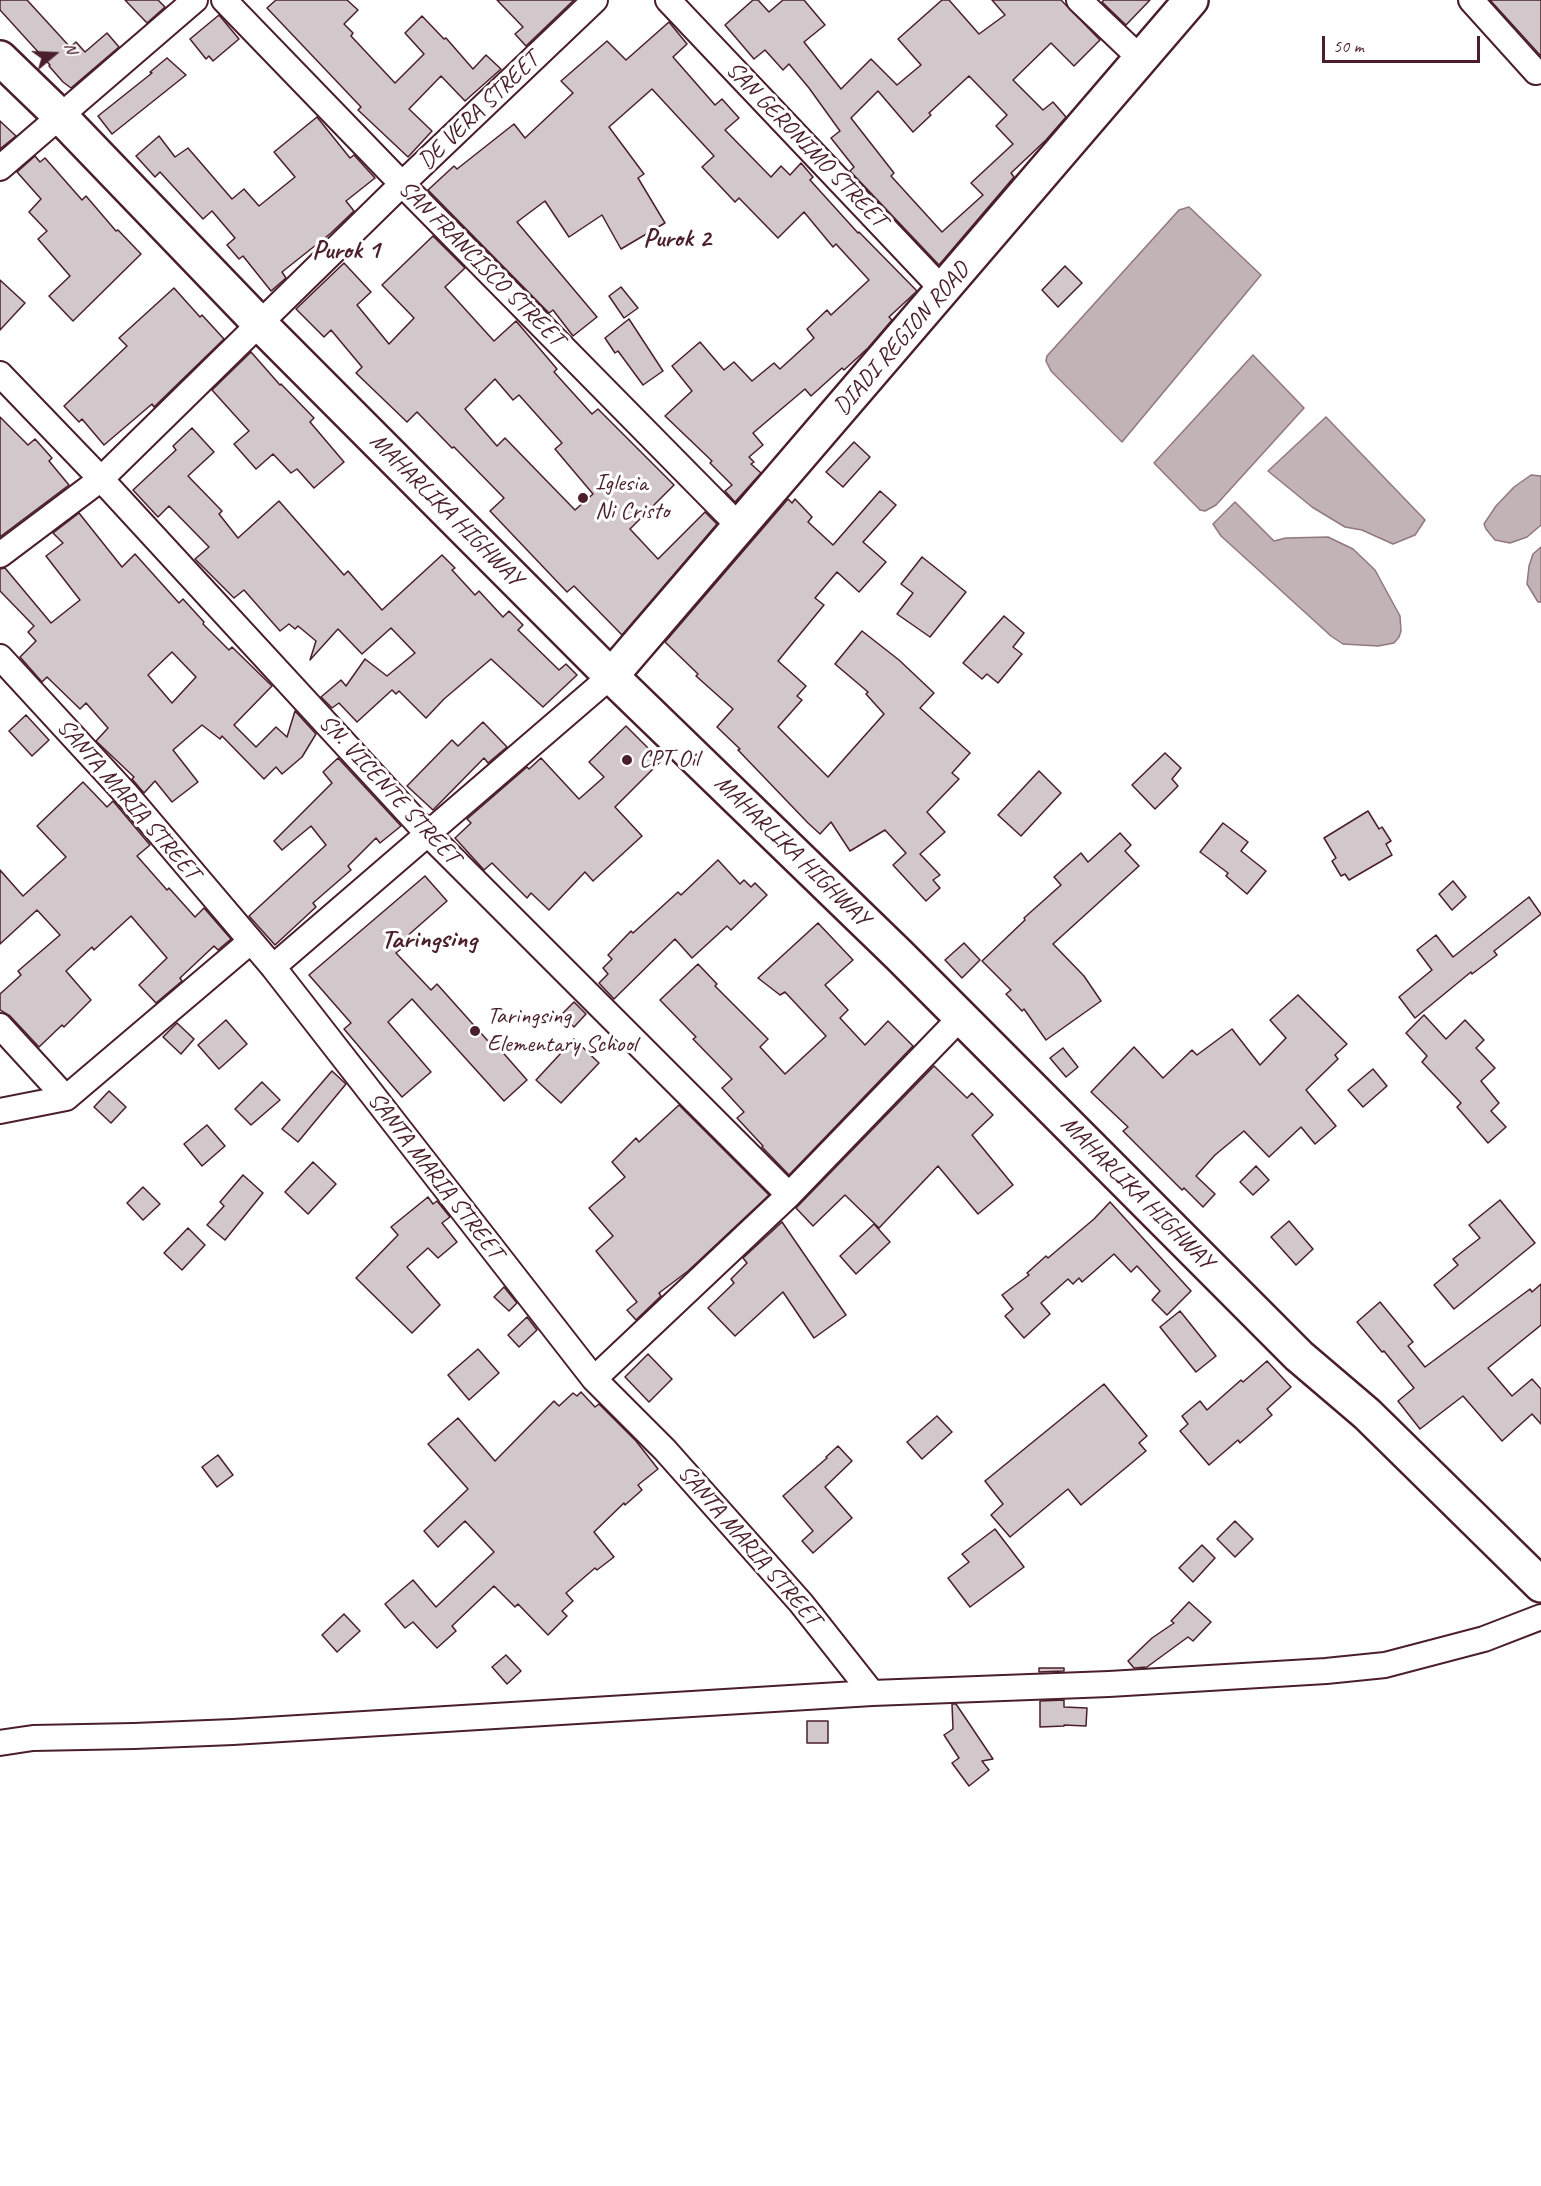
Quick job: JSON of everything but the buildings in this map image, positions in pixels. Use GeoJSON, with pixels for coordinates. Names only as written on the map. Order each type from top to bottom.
{"type":"FeatureCollection","features":[{"type":"Feature","properties":{"kind":"main road","name":"DIADI REGION ROAD"},"geometry":{"type":"LineString","coordinates":[[611,676],[1191,0]]}},
{"type":"Feature","properties":{"kind":"main road","name":"MAHARLIKA HIGHWAY"},"geometry":{"type":"LineString","coordinates":[[0,58],[611,676],[961,1017],[1299,1356],[1367,1414],[1541,1585]]}},
{"type":"Feature","properties":{"kind":"street"},"geometry":{"type":"LineString","coordinates":[[0,168],[195,0]]}},
{"type":"Feature","properties":{"kind":"street","name":"SAN FRANCISCO STREET"},"geometry":{"type":"LineString","coordinates":[[224,0],[740,527]]}},
{"type":"Feature","properties":{"kind":"street","name":"DE VERA STREET"},"geometry":{"type":"LineString","coordinates":[[0,555],[101,479],[402,184],[595,0]]}},
{"type":"Feature","properties":{"kind":"street","name":"SAN GERONIMO STREET"},"geometry":{"type":"LineString","coordinates":[[668,0],[943,290]]}},
{"type":"Feature","properties":{"kind":"street"},"geometry":{"type":"LineString","coordinates":[[1079,0],[1141,59]]}},
{"type":"Feature","properties":{"kind":"street"},"geometry":{"type":"LineString","coordinates":[[1472,0],[1536,72]]}},
{"type":"Feature","properties":{"kind":"street","name":"SN. VICENTE STREET"},"geometry":{"type":"LineString","coordinates":[[0,374],[101,479],[427,833],[789,1195]]}},
{"type":"Feature","properties":{"kind":"street","name":"SANTA MARIA STREET"},"geometry":{"type":"LineString","coordinates":[[0,657],[127,795],[273,967],[594,1379],[665,1450],[801,1603],[872,1693]]}},
{"type":"Feature","properties":{"kind":"street"},"geometry":{"type":"LineString","coordinates":[[273,967],[611,676]]}},
{"type":"Feature","properties":{"kind":"street"},"geometry":{"type":"LineString","coordinates":[[0,1111],[66,1098],[251,941]]}},
{"type":"Feature","properties":{"kind":"street"},"geometry":{"type":"LineString","coordinates":[[594,1379],[789,1195],[961,1017]]}},
{"type":"Feature","properties":{"kind":"street"},"geometry":{"type":"LineString","coordinates":[[0,1026],[66,1098]]}},
{"type":"Feature","properties":{"kind":"street"},"geometry":{"type":"LineString","coordinates":[[0,1743],[33,1738],[233,1732],[872,1693],[1109,1684],[1326,1671],[1385,1665],[1484,1639],[1541,1617]]}},
{"type":"Feature","properties":{"kind":"shaded area"},"geometry":{"type":"Polygon","coordinates":[[[1189,207],[1261,275],[1122,442],[1051,371],[1046,361],[1047,356],[1179,210],[1189,207]]]}},
{"type":"Feature","properties":{"kind":"shaded area"},"geometry":{"type":"Polygon","coordinates":[[[1253,355],[1304,408],[1216,505],[1205,511],[1200,510],[1154,463],[1253,355]]]}},
{"type":"Feature","properties":{"kind":"shaded area"},"geometry":{"type":"Polygon","coordinates":[[[1326,417],[1425,520],[1415,535],[1393,544],[1362,530],[1345,527],[1312,507],[1268,471],[1326,417]]]}},
{"type":"Feature","properties":{"kind":"shaded area"},"geometry":{"type":"Polygon","coordinates":[[[1531,475],[1541,476],[1541,525],[1527,537],[1510,543],[1495,540],[1484,524],[1496,506],[1514,487],[1531,475]]]}},
{"type":"Feature","properties":{"kind":"shaded area"},"geometry":{"type":"Polygon","coordinates":[[[1235,502],[1274,541],[1286,538],[1328,537],[1353,549],[1375,570],[1400,616],[1401,631],[1394,643],[1378,646],[1343,644],[1331,636],[1221,536],[1213,524],[1235,502]]]}},
{"type":"Feature","properties":{"kind":"shaded area"},"geometry":{"type":"Polygon","coordinates":[[[1541,547],[1541,602],[1538,602],[1527,584],[1533,554],[1541,547]]]}},
{"type":"Feature","properties":{"kind":"place","name":"Iglesia Ni Cristo"},"geometry":{"type":"Point","coordinates":[583,498]}},
{"type":"Feature","properties":{"kind":"place","name":"CPT Oil"},"geometry":{"type":"Point","coordinates":[627,760]}},
{"type":"Feature","properties":{"kind":"place","name":"Taringsing Elementary School"},"geometry":{"type":"Point","coordinates":[475,1031]}},
{"type":"Feature","properties":{"kind":"district","name":"Purok 2"},"geometry":{"type":"Point","coordinates":[677,239]}},
{"type":"Feature","properties":{"kind":"district","name":"Purok 1"},"geometry":{"type":"Point","coordinates":[346,251]}},
{"type":"Feature","properties":{"kind":"district","name":"Taringsing"},"geometry":{"type":"Point","coordinates":[429,940]}}]}
